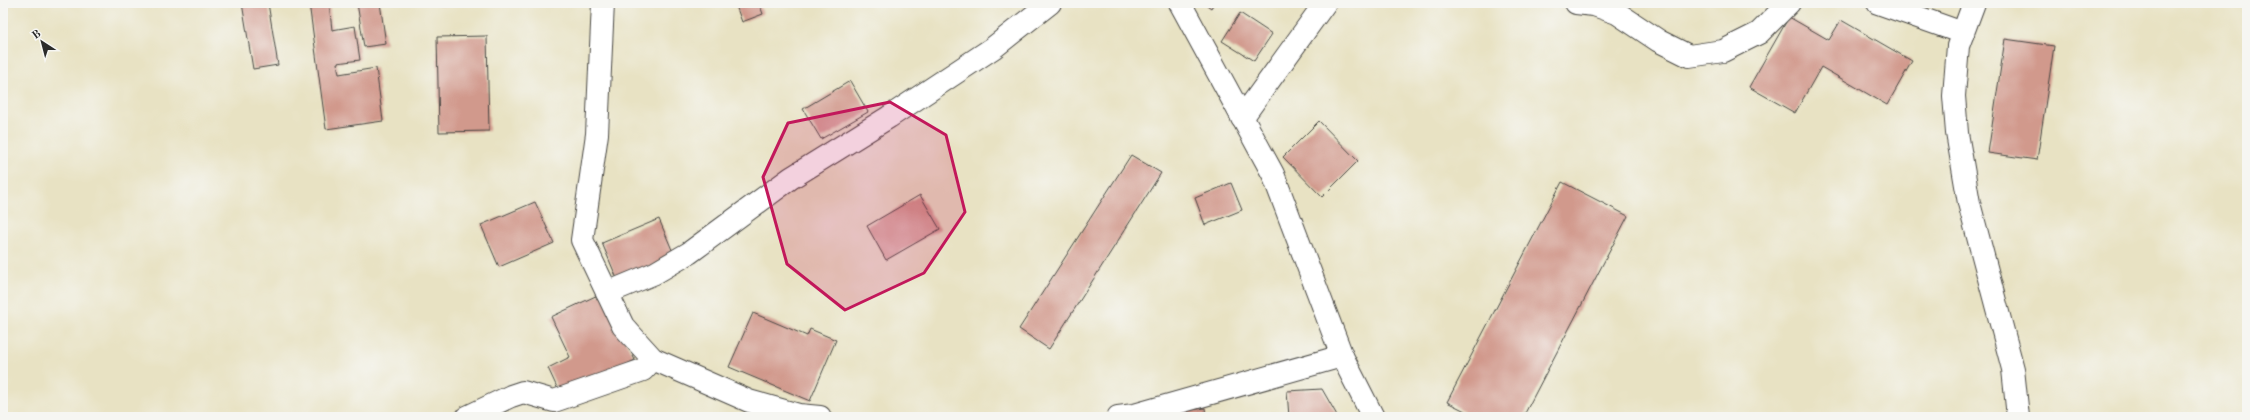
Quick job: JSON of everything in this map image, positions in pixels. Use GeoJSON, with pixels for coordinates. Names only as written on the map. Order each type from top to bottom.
{"type":"FeatureCollection","features":[{"type":"Feature","properties":{"kind":"street"},"geometry":{"type":"LineString","coordinates":[[603,3],[597,134],[582,240],[623,326],[652,359],[749,401],[799,415],[820,417]]}},
{"type":"Feature","properties":{"kind":"street"},"geometry":{"type":"LineString","coordinates":[[607,293],[655,273],[689,253],[791,178],[889,117],[993,48],[1050,3]]}},
{"type":"Feature","properties":{"kind":"street"},"geometry":{"type":"LineString","coordinates":[[1180,3],[1273,174],[1342,356],[1373,417]]}},
{"type":"Feature","properties":{"kind":"street"},"geometry":{"type":"LineString","coordinates":[[1242,118],[1325,3]]}},
{"type":"Feature","properties":{"kind":"street"},"geometry":{"type":"LineString","coordinates":[[1576,3],[1594,5],[1617,13],[1659,41],[1689,56],[1724,51],[1759,32],[1789,3]]}},
{"type":"Feature","properties":{"kind":"street"},"geometry":{"type":"LineString","coordinates":[[1878,3],[1963,33]]}},
{"type":"Feature","properties":{"kind":"street"},"geometry":{"type":"LineString","coordinates":[[1974,3],[1958,46],[1954,96],[1957,133],[1969,203],[2013,369],[2018,417]]}},
{"type":"Feature","properties":{"kind":"street"},"geometry":{"type":"LineString","coordinates":[[1118,417],[1134,415],[1342,356]]}},
{"type":"Feature","properties":{"kind":"street"},"geometry":{"type":"LineString","coordinates":[[466,417],[523,392],[554,401],[643,370],[652,359]]}},
{"type":"Feature","properties":{"kind":"highlighted area"},"geometry":{"type":"Polygon","coordinates":[[[890,102],[946,135],[965,212],[924,273],[845,310],[787,264],[763,177],[788,123],[890,102]]]}},
{"type":"Feature","properties":{"kind":"building"},"geometry":{"type":"Polygon","coordinates":[[[242,3],[268,3],[278,65],[253,69],[242,3]]]}},
{"type":"Feature","properties":{"kind":"building"},"geometry":{"type":"Polygon","coordinates":[[[309,3],[329,3],[332,30],[355,26],[360,60],[337,63],[339,74],[376,68],[383,121],[326,129],[309,3]]]}},
{"type":"Feature","properties":{"kind":"building"},"geometry":{"type":"Polygon","coordinates":[[[357,3],[380,3],[386,44],[364,47],[357,3]]]}},
{"type":"Feature","properties":{"kind":"building"},"geometry":{"type":"Polygon","coordinates":[[[438,3],[465,3],[465,4],[438,6],[438,3]]]}},
{"type":"Feature","properties":{"kind":"building"},"geometry":{"type":"Polygon","coordinates":[[[735,3],[759,3],[763,14],[742,22],[735,3]]]}},
{"type":"Feature","properties":{"kind":"building"},"geometry":{"type":"Polygon","coordinates":[[[1204,3],[1214,3],[1211,8],[1204,3]]]}},
{"type":"Feature","properties":{"kind":"building"},"geometry":{"type":"Polygon","coordinates":[[[1240,13],[1272,34],[1254,61],[1222,41],[1240,13]]]}},
{"type":"Feature","properties":{"kind":"building"},"geometry":{"type":"Polygon","coordinates":[[[1789,17],[1829,40],[1841,20],[1912,61],[1887,105],[1821,67],[1795,113],[1749,87],[1789,17]]]}},
{"type":"Feature","properties":{"kind":"building"},"geometry":{"type":"Polygon","coordinates":[[[487,36],[489,131],[439,132],[437,37],[487,36]]]}},
{"type":"Feature","properties":{"kind":"building"},"geometry":{"type":"Polygon","coordinates":[[[2005,39],[2054,46],[2037,160],[1988,153],[2005,39]]]}},
{"type":"Feature","properties":{"kind":"building"},"geometry":{"type":"Polygon","coordinates":[[[850,81],[868,112],[821,139],[803,109],[850,81]]]}},
{"type":"Feature","properties":{"kind":"building"},"geometry":{"type":"Polygon","coordinates":[[[1319,121],[1358,161],[1322,197],[1283,157],[1319,121]]]}},
{"type":"Feature","properties":{"kind":"building"},"geometry":{"type":"Polygon","coordinates":[[[1131,155],[1161,173],[1049,349],[1019,329],[1131,155]]]}},
{"type":"Feature","properties":{"kind":"building"},"geometry":{"type":"Polygon","coordinates":[[[1562,182],[1628,216],[1523,417],[1462,417],[1465,411],[1447,402],[1562,182]]]}},
{"type":"Feature","properties":{"kind":"building"},"geometry":{"type":"Polygon","coordinates":[[[1231,183],[1242,210],[1205,225],[1195,198],[1231,183]]]}},
{"type":"Feature","properties":{"kind":"building"},"geometry":{"type":"Polygon","coordinates":[[[920,195],[940,229],[886,260],[867,226],[920,195]]]}},
{"type":"Feature","properties":{"kind":"building"},"geometry":{"type":"Polygon","coordinates":[[[535,202],[554,243],[499,267],[481,225],[535,202]]]}},
{"type":"Feature","properties":{"kind":"building"},"geometry":{"type":"Polygon","coordinates":[[[659,219],[675,257],[618,281],[602,243],[659,219]]]}},
{"type":"Feature","properties":{"kind":"building"},"geometry":{"type":"Polygon","coordinates":[[[602,293],[635,360],[561,396],[548,368],[570,357],[551,317],[602,293]]]}},
{"type":"Feature","properties":{"kind":"building"},"geometry":{"type":"Polygon","coordinates":[[[753,313],[807,336],[810,329],[836,340],[810,401],[729,367],[753,313]]]}},
{"type":"Feature","properties":{"kind":"building"},"geometry":{"type":"Polygon","coordinates":[[[1322,389],[1338,417],[1289,417],[1287,391],[1322,389]]]}},
{"type":"Feature","properties":{"kind":"building"},"geometry":{"type":"Polygon","coordinates":[[[1205,408],[1206,417],[1147,417],[1147,416],[1205,408]]]}},
{"type":"Feature","properties":{"kind":"building"},"geometry":{"type":"Polygon","coordinates":[[[2098,415],[2098,417],[2080,417],[2080,416],[2098,415]]]}}]}
